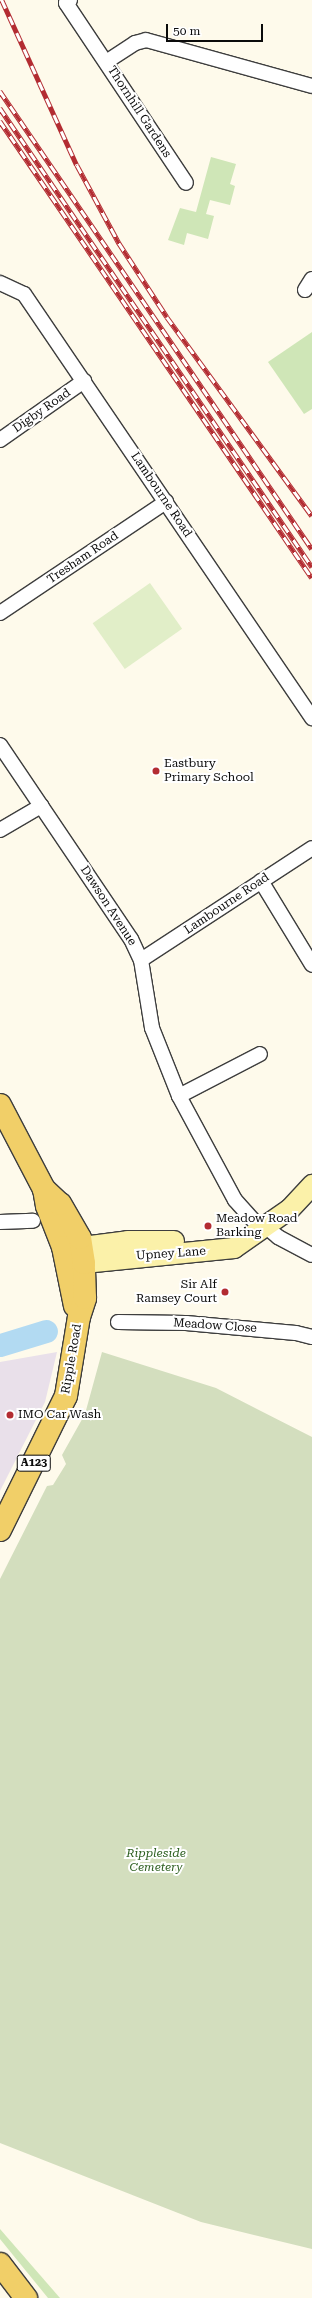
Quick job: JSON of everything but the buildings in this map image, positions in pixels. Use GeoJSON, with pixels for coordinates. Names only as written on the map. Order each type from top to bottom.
{"type":"FeatureCollection","features":[{"type":"Feature","properties":{"kind":"main road","name":"Ripple Road"},"geometry":{"type":"LineString","coordinates":[[0,1105],[44,1189],[47,1206],[75,1258],[72,1299],[79,1317],[66,1396],[0,1530]]}},
{"type":"Feature","properties":{"kind":"main road"},"geometry":{"type":"LineString","coordinates":[[0,2264],[26,2298]]}},
{"type":"Feature","properties":{"kind":"street"},"geometry":{"type":"LineString","coordinates":[[68,1],[106,62]]}},
{"type":"Feature","properties":{"kind":"street","name":"Thornhill Gardens"},"geometry":{"type":"LineString","coordinates":[[186,183],[106,62],[135,42],[146,40],[312,86]]}},
{"type":"Feature","properties":{"kind":"street","name":"Lambourne Road"},"geometry":{"type":"LineString","coordinates":[[0,282],[24,294],[312,718]]}},
{"type":"Feature","properties":{"kind":"street","name":"Digby Road"},"geometry":{"type":"LineString","coordinates":[[0,440],[84,381]]}},
{"type":"Feature","properties":{"kind":"street","name":"Tresham Road"},"geometry":{"type":"LineString","coordinates":[[0,613],[166,502]]}},
{"type":"Feature","properties":{"kind":"street","name":"Dawson Avenue"},"geometry":{"type":"LineString","coordinates":[[0,745],[131,939],[141,960],[152,1028],[179,1096],[235,1200],[260,1229],[312,1255]]}},
{"type":"Feature","properties":{"kind":"street"},"geometry":{"type":"LineString","coordinates":[[0,830],[40,806]]}},
{"type":"Feature","properties":{"kind":"street","name":"Lambourne Road"},"geometry":{"type":"LineString","coordinates":[[141,960],[312,848]]}},
{"type":"Feature","properties":{"kind":"street"},"geometry":{"type":"LineString","coordinates":[[261,881],[312,965]]}},
{"type":"Feature","properties":{"kind":"street"},"geometry":{"type":"LineString","coordinates":[[179,1096],[260,1054]]}},
{"type":"Feature","properties":{"kind":"street","name":"Upney Lane"},"geometry":{"type":"LineString","coordinates":[[75,1258],[128,1241],[225,1239],[260,1229],[290,1209],[312,1185]]}},
{"type":"Feature","properties":{"kind":"street"},"geometry":{"type":"LineString","coordinates":[[0,1222],[33,1221]]}},
{"type":"Feature","properties":{"kind":"street","name":"Meadow Close"},"geometry":{"type":"LineString","coordinates":[[118,1322],[186,1323],[296,1333],[312,1337]]}},
{"type":"Feature","properties":{"kind":"shaded area"},"geometry":{"type":"Polygon","coordinates":[[[57,1352],[45,1402],[0,1491],[0,1362],[57,1352]]]}},
{"type":"Feature","properties":{"kind":"green space"},"geometry":{"type":"Polygon","coordinates":[[[211,157],[236,164],[230,184],[235,186],[230,205],[210,200],[206,214],[214,216],[208,239],[187,233],[184,245],[168,240],[180,208],[196,212],[211,157]]]}},
{"type":"Feature","properties":{"kind":"green space"},"geometry":{"type":"Polygon","coordinates":[[[312,332],[312,409],[304,414],[268,362],[312,332]]]}},
{"type":"Feature","properties":{"kind":"green space"},"geometry":{"type":"Polygon","coordinates":[[[150,583],[182,629],[125,669],[93,623],[150,583]]]}},
{"type":"Feature","properties":{"kind":"green space","name":"Rippleside Cemetery"},"geometry":{"type":"Polygon","coordinates":[[[102,1352],[216,1388],[312,1437],[312,2249],[201,2222],[0,2143],[0,1579],[47,1486],[53,1485],[66,1464],[62,1455],[85,1414],[102,1352]]]}},
{"type":"Feature","properties":{"kind":"green space"},"geometry":{"type":"Polygon","coordinates":[[[0,2229],[60,2298],[48,2298],[0,2239],[0,2229]]]}},
{"type":"Feature","properties":{"kind":"waterway"},"geometry":{"type":"LineString","coordinates":[[0,1345],[46,1331]]}},
{"type":"Feature","properties":{"kind":"railway"},"geometry":{"type":"LineString","coordinates":[[2,0],[77,165],[119,243],[167,317],[312,516]]}},
{"type":"Feature","properties":{"kind":"railway"},"geometry":{"type":"LineString","coordinates":[[0,91],[312,549]]}},
{"type":"Feature","properties":{"kind":"railway"},"geometry":{"type":"LineString","coordinates":[[0,108],[312,567]]}},
{"type":"Feature","properties":{"kind":"railway"},"geometry":{"type":"LineString","coordinates":[[0,121],[312,578]]}},
{"type":"Feature","properties":{"kind":"place","name":"Eastbury Primary School"},"geometry":{"type":"Point","coordinates":[156,771]}},
{"type":"Feature","properties":{"kind":"place","name":"Meadow Road Barking"},"geometry":{"type":"Point","coordinates":[208,1226]}},
{"type":"Feature","properties":{"kind":"place","name":"Sir Alf Ramsey Court"},"geometry":{"type":"Point","coordinates":[225,1292]}},
{"type":"Feature","properties":{"kind":"place","name":"IMO Car Wash"},"geometry":{"type":"Point","coordinates":[10,1415]}}]}
